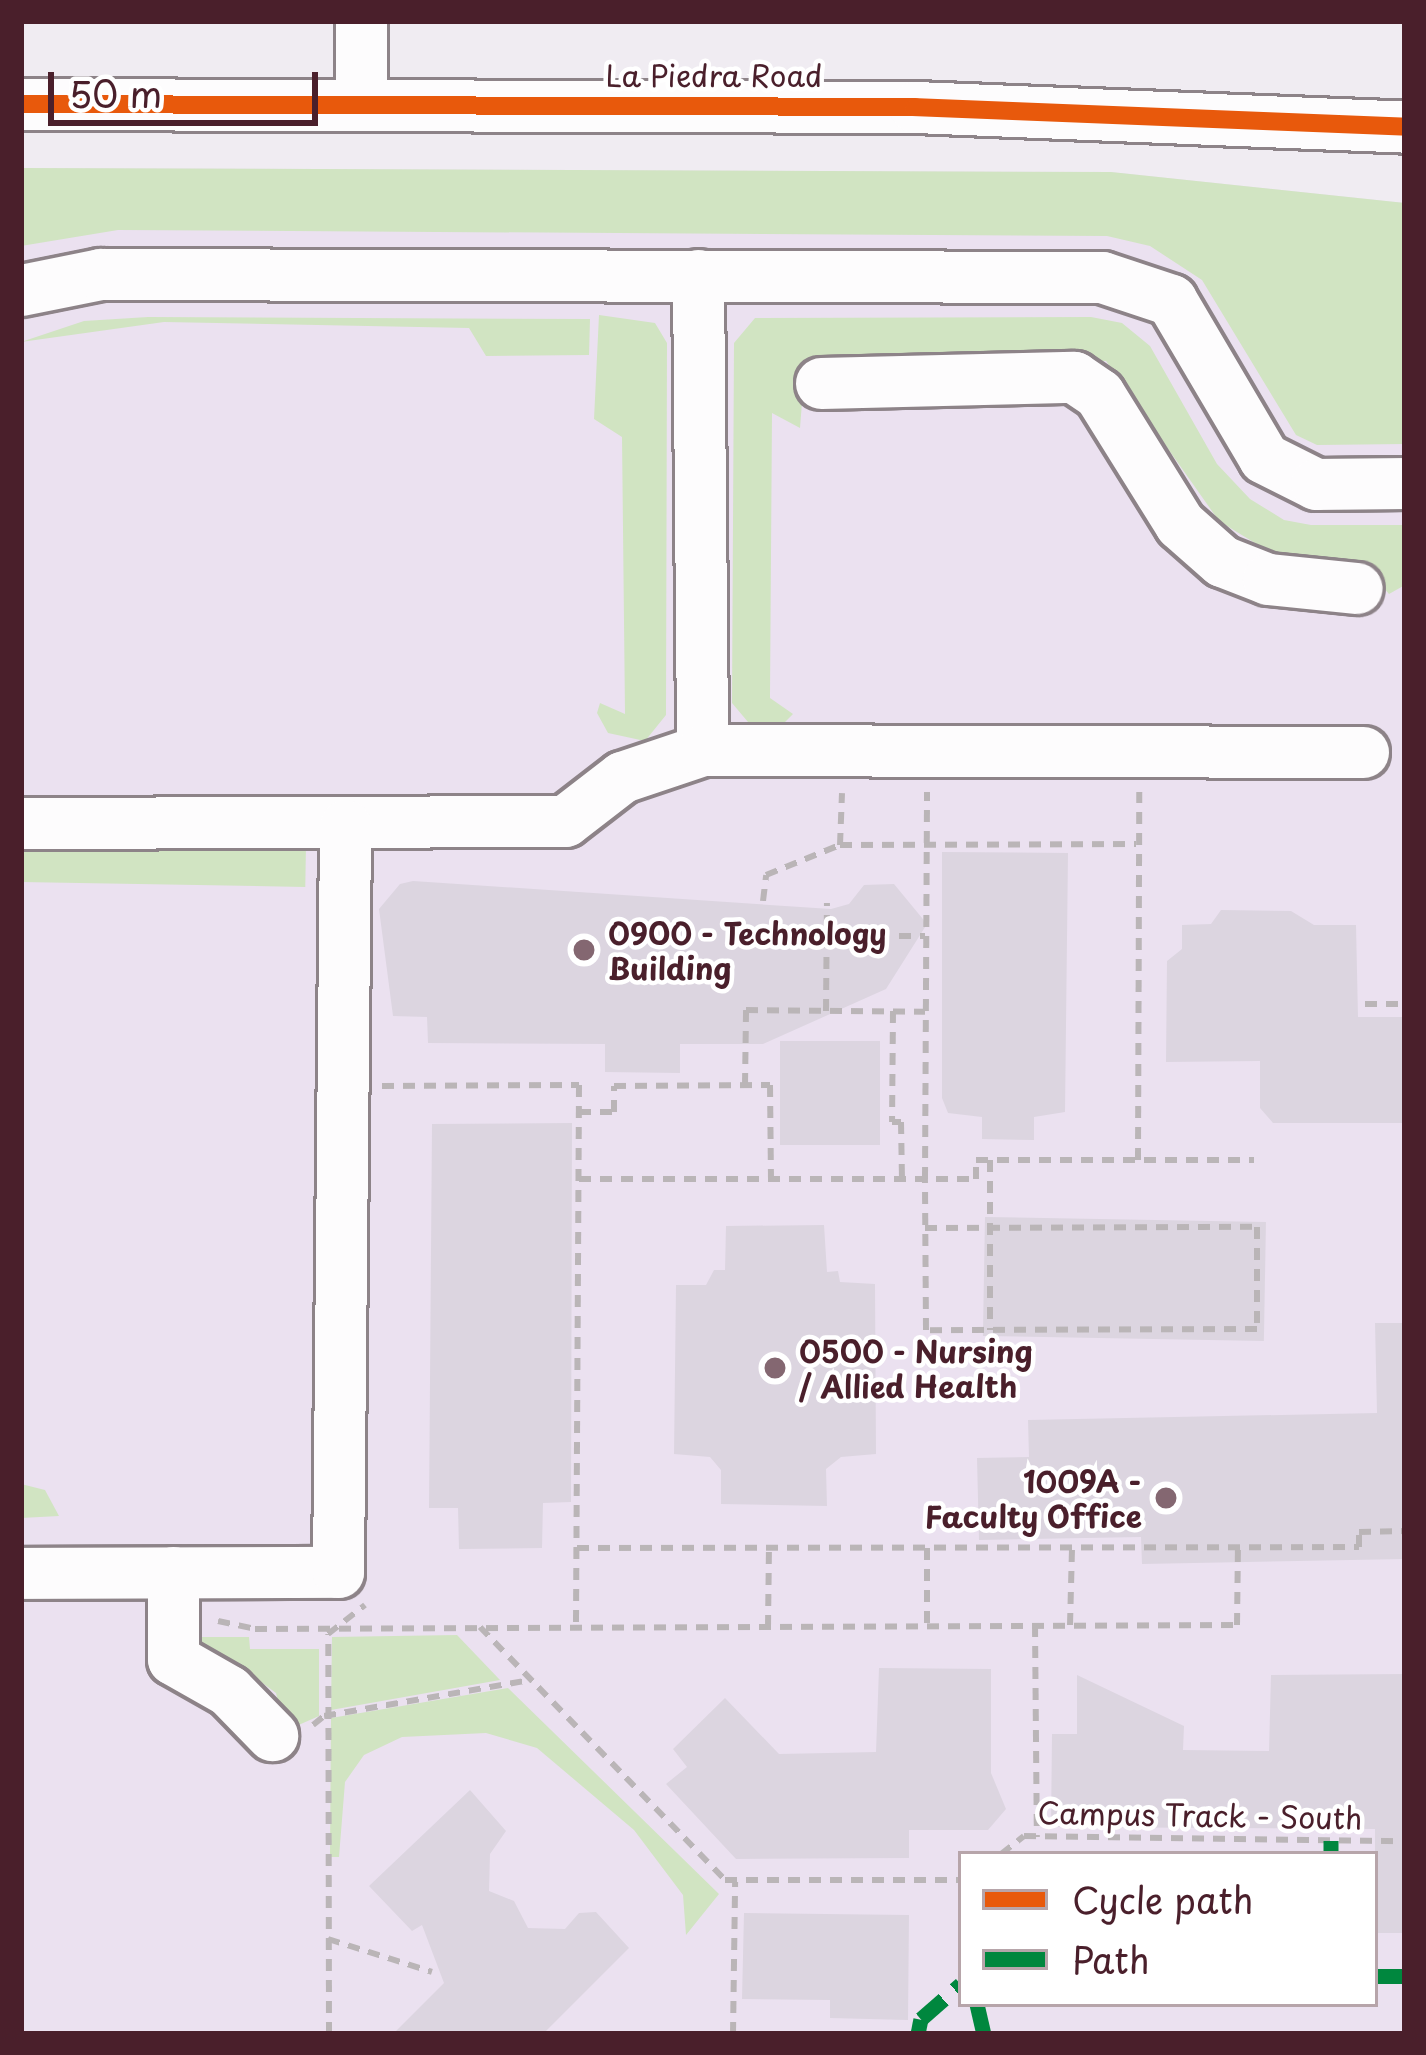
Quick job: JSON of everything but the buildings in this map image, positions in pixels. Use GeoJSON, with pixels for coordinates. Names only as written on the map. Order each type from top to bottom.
{"type":"FeatureCollection","features":[{"type":"Feature","properties":{"kind":"street"},"geometry":{"type":"LineString","coordinates":[[361,102],[362,21]]}},
{"type":"Feature","properties":{"kind":"street","name":"La Piedra Road"},"geometry":{"type":"LineString","coordinates":[[21,104],[361,102],[1124,112],[1405,127]]}},
{"type":"Feature","properties":{"kind":"street"},"geometry":{"type":"LineString","coordinates":[[21,290],[100,274],[1102,277],[1171,299],[1264,458],[1316,484],[1405,483]]}},
{"type":"Feature","properties":{"kind":"street"},"geometry":{"type":"LineString","coordinates":[[698,275],[701,750]]}},
{"type":"Feature","properties":{"kind":"street"},"geometry":{"type":"LineString","coordinates":[[821,383],[1074,377],[1100,394],[1180,524],[1222,561],[1268,579],[1357,588]]}},
{"type":"Feature","properties":{"kind":"street"},"geometry":{"type":"LineString","coordinates":[[21,823],[565,821],[622,777],[701,750],[1363,752]]}},
{"type":"Feature","properties":{"kind":"street"},"geometry":{"type":"LineString","coordinates":[[21,1573],[338,1572],[345,825]]}},
{"type":"Feature","properties":{"kind":"street"},"geometry":{"type":"LineString","coordinates":[[173,1572],[173,1659],[290,1732]]}},
{"type":"Feature","properties":{"kind":"path"},"geometry":{"type":"LineString","coordinates":[[840,845],[842,777]]}},
{"type":"Feature","properties":{"kind":"path"},"geometry":{"type":"LineString","coordinates":[[926,1228],[1257,1227],[1257,1328],[926,1330],[925,1179],[928,777]]}},
{"type":"Feature","properties":{"kind":"path"},"geometry":{"type":"LineString","coordinates":[[1138,1160],[1139,777]]}},
{"type":"Feature","properties":{"kind":"path"},"geometry":{"type":"LineString","coordinates":[[763,901],[766,875],[840,845],[1136,844]]}},
{"type":"Feature","properties":{"kind":"path"},"geometry":{"type":"LineString","coordinates":[[826,1011],[827,903]]}},
{"type":"Feature","properties":{"kind":"path"},"geometry":{"type":"LineString","coordinates":[[899,936],[926,936]]}},
{"type":"Feature","properties":{"kind":"path"},"geometry":{"type":"LineString","coordinates":[[1365,1004],[1405,1004]]}},
{"type":"Feature","properties":{"kind":"path"},"geometry":{"type":"LineString","coordinates":[[745,1085],[746,1010],[926,1012]]}},
{"type":"Feature","properties":{"kind":"path"},"geometry":{"type":"LineString","coordinates":[[893,1012],[892,1122],[901,1122],[902,1179]]}},
{"type":"Feature","properties":{"kind":"path"},"geometry":{"type":"LineString","coordinates":[[579,1112],[614,1112],[614,1086],[770,1084],[771,1179]]}},
{"type":"Feature","properties":{"kind":"path"},"geometry":{"type":"LineString","coordinates":[[373,1086],[579,1085],[576,1628]]}},
{"type":"Feature","properties":{"kind":"path"},"geometry":{"type":"LineString","coordinates":[[579,1179],[976,1179],[976,1160],[1254,1160]]}},
{"type":"Feature","properties":{"kind":"path"},"geometry":{"type":"LineString","coordinates":[[990,1160],[990,1330]]}},
{"type":"Feature","properties":{"kind":"path"},"geometry":{"type":"LineString","coordinates":[[577,1549],[1359,1547],[1359,1532],[1405,1532]]}},
{"type":"Feature","properties":{"kind":"path"},"geometry":{"type":"LineString","coordinates":[[1070,1625],[1072,1547]]}},
{"type":"Feature","properties":{"kind":"path"},"geometry":{"type":"LineString","coordinates":[[218,1621],[255,1629],[1237,1624],[1238,1547]]}},
{"type":"Feature","properties":{"kind":"path"},"geometry":{"type":"LineString","coordinates":[[768,1627],[769,1548]]}},
{"type":"Feature","properties":{"kind":"path"},"geometry":{"type":"LineString","coordinates":[[927,1548],[927,1626]]}},
{"type":"Feature","properties":{"kind":"path"},"geometry":{"type":"LineString","coordinates":[[1035,1625],[1037,1837]]}},
{"type":"Feature","properties":{"kind":"path"},"geometry":{"type":"LineString","coordinates":[[479,1627],[725,1880],[958,1880]]}},
{"type":"Feature","properties":{"kind":"path"},"geometry":{"type":"LineString","coordinates":[[290,1732],[324,1716],[531,1680]]}},
{"type":"Feature","properties":{"kind":"path"},"geometry":{"type":"LineString","coordinates":[[733,2034],[735,1880]]}},
{"type":"Feature","properties":{"kind":"path"},"geometry":{"type":"LineString","coordinates":[[328,1939],[432,1972]]}},
{"type":"Feature","properties":{"kind":"shaded area"},"geometry":{"type":"Polygon","coordinates":[[[21,168],[1111,172],[1405,203],[1405,2034],[21,2034],[21,168]]]}},
{"type":"Feature","properties":{"kind":"green space"},"geometry":{"type":"Polygon","coordinates":[[[21,168],[1111,172],[1405,203],[1405,444],[1317,445],[1296,435],[1202,280],[1150,246],[1107,236],[118,230],[21,246],[21,168]]]}},
{"type":"Feature","properties":{"kind":"green space"},"geometry":{"type":"Polygon","coordinates":[[[599,315],[655,323],[667,343],[666,715],[645,741],[608,733],[597,713],[600,703],[625,714],[622,437],[594,419],[599,315]]]}},
{"type":"Feature","properties":{"kind":"green space"},"geometry":{"type":"Polygon","coordinates":[[[148,317],[590,319],[589,355],[486,356],[469,328],[164,322],[21,342],[84,321],[148,317]]]}},
{"type":"Feature","properties":{"kind":"green space"},"geometry":{"type":"Polygon","coordinates":[[[1091,317],[1122,323],[1150,346],[1217,464],[1250,499],[1284,520],[1311,525],[1405,525],[1405,585],[1389,594],[1367,568],[1273,554],[1219,521],[1106,361],[804,377],[800,428],[772,413],[770,698],[793,714],[782,725],[748,722],[732,703],[734,343],[755,318],[1091,317]]]}},
{"type":"Feature","properties":{"kind":"green space"},"geometry":{"type":"Polygon","coordinates":[[[21,843],[306,848],[305,887],[21,882],[21,843]]]}},
{"type":"Feature","properties":{"kind":"green space"},"geometry":{"type":"Polygon","coordinates":[[[21,1484],[45,1490],[59,1516],[21,1518],[21,1484]]]}},
{"type":"Feature","properties":{"kind":"green space"},"geometry":{"type":"Polygon","coordinates":[[[457,1635],[500,1680],[331,1710],[332,1637],[457,1635]]]}},
{"type":"Feature","properties":{"kind":"green space"},"geometry":{"type":"Polygon","coordinates":[[[201,1637],[249,1637],[250,1649],[319,1649],[319,1716],[285,1731],[276,1693],[249,1673],[225,1671],[203,1653],[201,1637]]]}},
{"type":"Feature","properties":{"kind":"green space"},"geometry":{"type":"Polygon","coordinates":[[[508,1688],[719,1894],[686,1935],[683,1895],[634,1830],[537,1748],[486,1733],[402,1737],[364,1755],[345,1782],[339,1857],[330,1857],[331,1718],[508,1688]]]}},
{"type":"Feature","properties":{"kind":"marked path"},"geometry":{"type":"LineString","coordinates":[[1331,1840],[1331,1851]]}},
{"type":"Feature","properties":{"kind":"marked path"},"geometry":{"type":"LineString","coordinates":[[1378,1976],[1405,1976]]}},
{"type":"Feature","properties":{"kind":"marked path"},"geometry":{"type":"LineString","coordinates":[[918,2034],[921,2019],[958,1987]]}},
{"type":"Feature","properties":{"kind":"marked path"},"geometry":{"type":"LineString","coordinates":[[978,2007],[984,2034]]}},
{"type":"Feature","properties":{"kind":"cycle path"},"geometry":{"type":"LineString","coordinates":[[21,104],[915,107],[1405,127]]}},
{"type":"Feature","properties":{"kind":"place","name":"0900 - Technology Building"},"geometry":{"type":"Point","coordinates":[584,950]}},
{"type":"Feature","properties":{"kind":"place","name":"0500 - Nursing / Allied Health"},"geometry":{"type":"Point","coordinates":[775,1368]}},
{"type":"Feature","properties":{"kind":"place","name":"1009A - Faculty Office"},"geometry":{"type":"Point","coordinates":[1166,1498]}}]}
